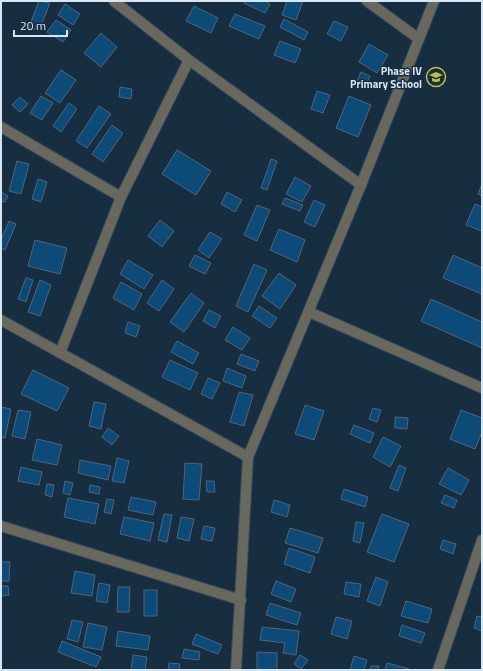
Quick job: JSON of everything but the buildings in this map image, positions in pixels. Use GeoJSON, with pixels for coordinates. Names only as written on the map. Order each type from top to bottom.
{"type":"FeatureCollection","features":[{"type":"Feature","properties":{"kind":"street"},"geometry":{"type":"LineString","coordinates":[[114,1],[189,60],[361,185]]}},
{"type":"Feature","properties":{"kind":"street"},"geometry":{"type":"LineString","coordinates":[[367,1],[420,39]]}},
{"type":"Feature","properties":{"kind":"street"},"geometry":{"type":"LineString","coordinates":[[236,670],[248,457],[361,185],[434,1]]}},
{"type":"Feature","properties":{"kind":"street"},"geometry":{"type":"LineString","coordinates":[[60,353],[121,197],[189,60]]}},
{"type":"Feature","properties":{"kind":"street"},"geometry":{"type":"LineString","coordinates":[[1,127],[121,197]]}},
{"type":"Feature","properties":{"kind":"street"},"geometry":{"type":"LineString","coordinates":[[309,312],[482,388]]}},
{"type":"Feature","properties":{"kind":"street"},"geometry":{"type":"LineString","coordinates":[[1,320],[248,457]]}},
{"type":"Feature","properties":{"kind":"street"},"geometry":{"type":"LineString","coordinates":[[1,526],[241,600]]}},
{"type":"Feature","properties":{"kind":"street"},"geometry":{"type":"LineString","coordinates":[[438,670],[482,540]]}},
{"type":"Feature","properties":{"kind":"place","name":"Phase IV Primary School"},"geometry":{"type":"Point","coordinates":[436,77]}}]}
